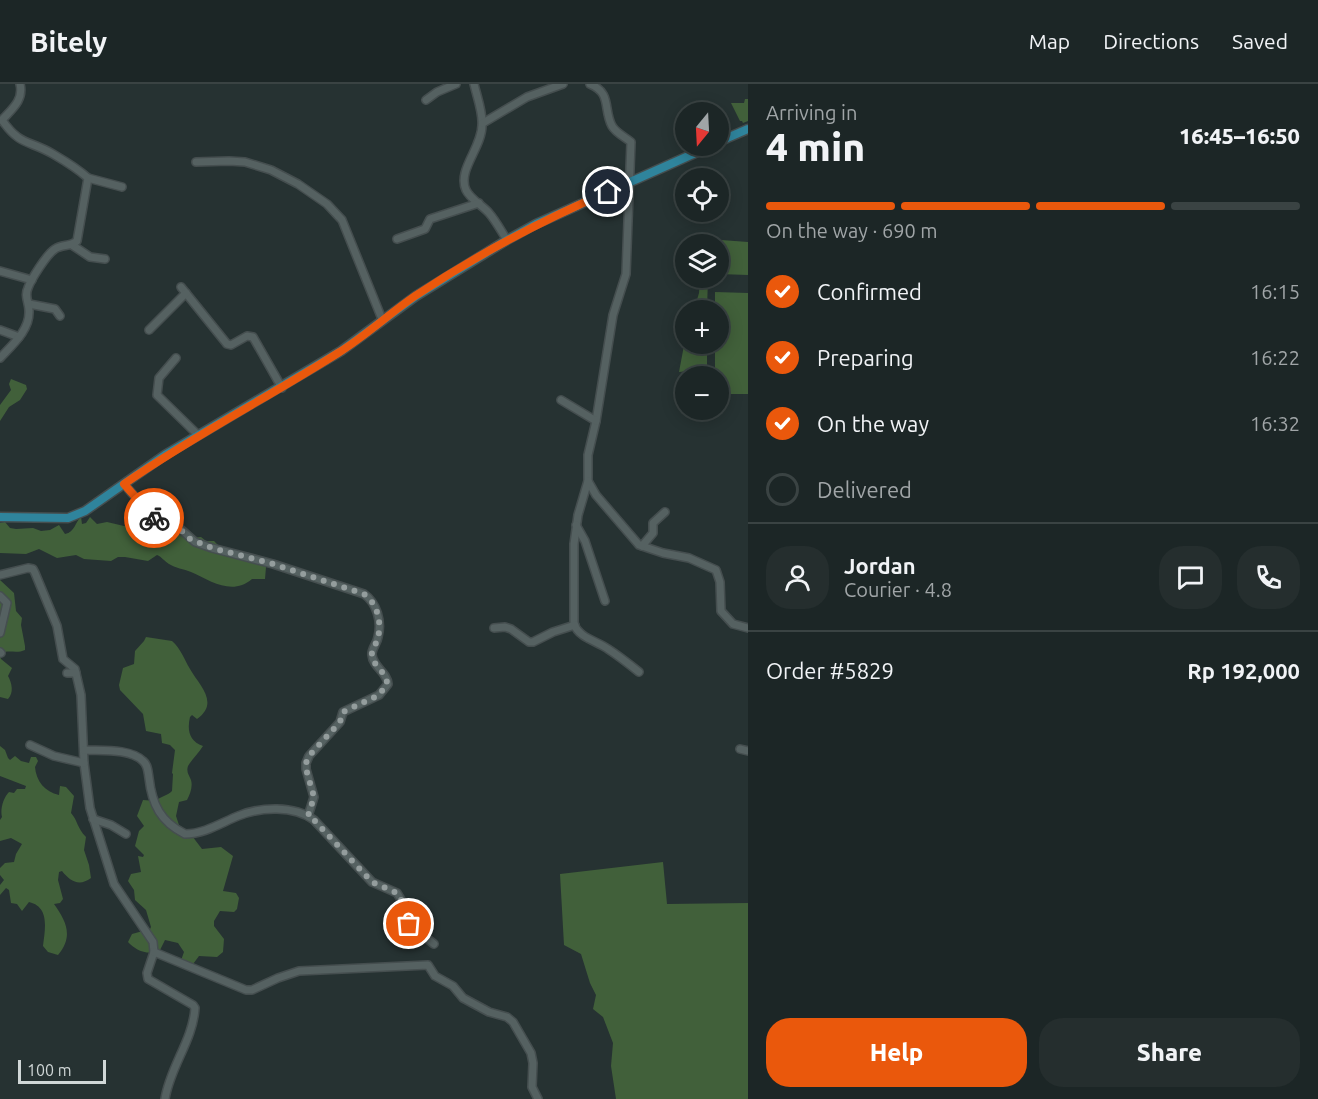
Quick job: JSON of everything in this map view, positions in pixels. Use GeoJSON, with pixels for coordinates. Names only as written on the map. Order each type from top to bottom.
{"type":"FeatureCollection","features":[{"type":"Feature","properties":{"kind":"main road"},"geometry":{"type":"LineString","coordinates":[[729,137],[748,129]]}},
{"type":"Feature","properties":{"kind":"main road"},"geometry":{"type":"LineString","coordinates":[[0,517],[73,516],[91,508],[198,435],[341,351],[416,296],[507,240],[536,224],[689,156]]}},
{"type":"Feature","properties":{"kind":"street"},"geometry":{"type":"LineString","coordinates":[[20,84],[19,101],[2,120],[12,133],[20,140],[52,153],[88,178],[122,187]]}},
{"type":"Feature","properties":{"kind":"street"},"geometry":{"type":"LineString","coordinates":[[426,100],[437,92],[456,84]]}},
{"type":"Feature","properties":{"kind":"street"},"geometry":{"type":"LineString","coordinates":[[474,84],[483,123],[482,134],[464,174],[466,191],[488,212],[507,240]]}},
{"type":"Feature","properties":{"kind":"street"},"geometry":{"type":"LineString","coordinates":[[483,123],[527,97],[563,84]]}},
{"type":"Feature","properties":{"kind":"street"},"geometry":{"type":"LineString","coordinates":[[590,84],[599,88],[604,95],[612,126],[631,142],[631,182],[625,279],[613,315],[597,421],[588,455],[588,481],[576,525],[573,602],[575,625],[585,636],[610,650],[639,672]]}},
{"type":"Feature","properties":{"kind":"street"},"geometry":{"type":"LineString","coordinates":[[196,162],[245,162],[271,170],[298,184],[327,204],[342,219],[382,320]]}},
{"type":"Feature","properties":{"kind":"street"},"geometry":{"type":"LineString","coordinates":[[0,358],[19,337],[29,318],[26,292],[32,280],[53,250],[72,245],[78,238],[88,178]]}},
{"type":"Feature","properties":{"kind":"street"},"geometry":{"type":"LineString","coordinates":[[397,239],[425,228],[430,219],[479,203]]}},
{"type":"Feature","properties":{"kind":"street"},"geometry":{"type":"LineString","coordinates":[[72,245],[90,257],[105,259]]}},
{"type":"Feature","properties":{"kind":"street"},"geometry":{"type":"LineString","coordinates":[[0,271],[32,280]]}},
{"type":"Feature","properties":{"kind":"street"},"geometry":{"type":"LineString","coordinates":[[180,287],[227,344],[231,345],[247,336],[253,337],[282,387]]}},
{"type":"Feature","properties":{"kind":"street"},"geometry":{"type":"LineString","coordinates":[[149,330],[186,293]]}},
{"type":"Feature","properties":{"kind":"street"},"geometry":{"type":"LineString","coordinates":[[29,304],[55,309],[60,316]]}},
{"type":"Feature","properties":{"kind":"street"},"geometry":{"type":"LineString","coordinates":[[0,330],[19,337]]}},
{"type":"Feature","properties":{"kind":"street"},"geometry":{"type":"LineString","coordinates":[[176,358],[159,378],[157,395],[198,435]]}},
{"type":"Feature","properties":{"kind":"street"},"geometry":{"type":"LineString","coordinates":[[561,400],[597,421]]}},
{"type":"Feature","properties":{"kind":"street"},"geometry":{"type":"LineString","coordinates":[[588,481],[601,502],[636,542],[642,546],[689,558],[716,570],[720,579],[721,611],[733,624],[748,628]]}},
{"type":"Feature","properties":{"kind":"street"},"geometry":{"type":"LineString","coordinates":[[124,484],[155,520],[175,524],[195,542],[273,564],[364,594],[373,603],[379,626],[372,655],[374,662],[387,678],[387,684],[379,695],[343,712],[340,722],[309,756],[306,769],[314,797],[308,816]]}},
{"type":"Feature","properties":{"kind":"street"},"geometry":{"type":"LineString","coordinates":[[642,546],[652,533],[653,522],[665,512]]}},
{"type":"Feature","properties":{"kind":"street"},"geometry":{"type":"LineString","coordinates":[[576,525],[585,541],[605,600]]}},
{"type":"Feature","properties":{"kind":"street"},"geometry":{"type":"LineString","coordinates":[[0,575],[28,568],[33,569],[57,626],[63,659],[74,667],[76,673],[81,695],[84,763],[93,819],[114,884],[130,911],[151,936],[154,952],[147,973],[148,979],[192,1005],[195,1010],[184,1045],[170,1076],[165,1099]]}},
{"type":"Feature","properties":{"kind":"street"},"geometry":{"type":"LineString","coordinates":[[0,596],[7,603],[0,633]]}},
{"type":"Feature","properties":{"kind":"street"},"geometry":{"type":"LineString","coordinates":[[494,628],[505,627],[529,642],[533,642],[575,625]]}},
{"type":"Feature","properties":{"kind":"street"},"geometry":{"type":"LineString","coordinates":[[67,673],[76,673]]}},
{"type":"Feature","properties":{"kind":"street"},"geometry":{"type":"LineString","coordinates":[[30,745],[54,756],[84,763]]}},
{"type":"Feature","properties":{"kind":"street"},"geometry":{"type":"LineString","coordinates":[[740,749],[748,751]]}},
{"type":"Feature","properties":{"kind":"street"},"geometry":{"type":"LineString","coordinates":[[84,750],[123,753],[143,760],[148,768],[152,798],[157,810],[166,822],[185,834],[196,833],[249,813],[276,809],[308,816],[372,882],[397,893],[403,903],[407,921],[435,944]]}},
{"type":"Feature","properties":{"kind":"street"},"geometry":{"type":"LineString","coordinates":[[93,819],[111,825],[126,834]]}},
{"type":"Feature","properties":{"kind":"street"},"geometry":{"type":"LineString","coordinates":[[154,952],[249,991],[299,971],[430,965],[435,976],[453,986],[461,997],[484,1010],[507,1017],[516,1026],[532,1059],[532,1087],[538,1099]]}},
{"type":"Feature","properties":{"kind":"green space"},"geometry":{"type":"Polygon","coordinates":[[[745,99],[748,99],[748,121],[743,123],[731,103],[744,103],[745,99]]]}},
{"type":"Feature","properties":{"kind":"green space"},"geometry":{"type":"Polygon","coordinates":[[[729,241],[748,242],[748,275],[729,274],[729,241]]]}},
{"type":"Feature","properties":{"kind":"green space"},"geometry":{"type":"Polygon","coordinates":[[[699,288],[708,288],[707,300],[697,300],[699,288]]]}},
{"type":"Feature","properties":{"kind":"green space"},"geometry":{"type":"Polygon","coordinates":[[[715,292],[748,293],[748,394],[729,394],[729,366],[715,366],[715,354],[729,354],[729,300],[715,300],[715,292]]]}},
{"type":"Feature","properties":{"kind":"green space"},"geometry":{"type":"Polygon","coordinates":[[[682,354],[707,354],[707,366],[680,366],[682,354]]]}},
{"type":"Feature","properties":{"kind":"green space"},"geometry":{"type":"Polygon","coordinates":[[[11,379],[26,385],[27,389],[20,400],[9,407],[0,421],[0,405],[11,390],[9,384],[11,379]]]}},
{"type":"Feature","properties":{"kind":"green space"},"geometry":{"type":"Polygon","coordinates":[[[155,516],[167,519],[191,538],[201,537],[206,541],[214,541],[221,548],[250,559],[255,555],[264,561],[265,579],[252,579],[244,584],[229,587],[171,565],[157,555],[148,561],[118,557],[111,561],[84,559],[76,555],[57,558],[39,549],[26,554],[0,553],[0,523],[5,522],[10,528],[33,528],[41,531],[50,530],[59,525],[65,534],[71,531],[81,517],[82,524],[86,523],[90,517],[97,524],[107,522],[124,526],[143,521],[146,517],[155,516]]]}},
{"type":"Feature","properties":{"kind":"green space"},"geometry":{"type":"Polygon","coordinates":[[[0,580],[14,593],[16,611],[22,618],[25,650],[22,651],[0,654],[0,580]]]}},
{"type":"Feature","properties":{"kind":"green space"},"geometry":{"type":"Polygon","coordinates":[[[146,637],[172,641],[206,694],[207,707],[204,713],[197,719],[192,715],[190,717],[190,734],[198,744],[203,746],[188,766],[192,783],[191,790],[187,800],[179,802],[176,816],[179,825],[189,832],[202,849],[221,847],[233,856],[223,891],[236,893],[239,898],[237,909],[234,912],[220,911],[214,921],[214,926],[224,939],[223,952],[217,957],[199,956],[190,968],[180,963],[184,952],[178,943],[165,940],[160,950],[147,952],[135,948],[128,942],[132,934],[151,927],[146,910],[135,900],[134,890],[128,881],[131,874],[141,872],[138,856],[143,857],[144,855],[135,846],[139,831],[144,826],[137,816],[143,800],[156,801],[172,791],[175,750],[170,745],[162,743],[161,734],[146,731],[143,714],[120,690],[123,668],[134,664],[135,651],[146,637]]]}},
{"type":"Feature","properties":{"kind":"green space"},"geometry":{"type":"Polygon","coordinates":[[[0,654],[1,659],[12,668],[8,676],[12,688],[8,699],[0,697],[0,654]]]}},
{"type":"Feature","properties":{"kind":"green space"},"geometry":{"type":"Polygon","coordinates":[[[0,746],[10,760],[15,756],[29,763],[31,757],[36,757],[37,777],[49,791],[59,795],[60,786],[66,787],[74,796],[71,813],[86,837],[84,850],[91,878],[83,882],[75,882],[62,871],[59,872],[58,880],[63,899],[60,903],[54,904],[65,923],[67,935],[58,955],[48,952],[43,946],[45,920],[40,909],[29,902],[22,911],[17,904],[11,903],[9,890],[6,888],[0,895],[0,885],[4,880],[0,875],[0,868],[5,863],[14,862],[22,844],[11,838],[0,841],[2,804],[9,792],[14,793],[17,789],[25,789],[26,786],[0,776],[0,746]]]}},
{"type":"Feature","properties":{"kind":"green space"},"geometry":{"type":"Polygon","coordinates":[[[663,862],[667,904],[748,903],[748,1099],[616,1099],[611,1066],[613,1043],[603,1017],[593,1009],[596,995],[581,954],[564,945],[560,874],[663,862]]]}},
{"type":"Feature","properties":{"kind":"way so far"},"geometry":{"type":"LineString","coordinates":[[154,518],[161,522],[175,524],[195,542],[273,564],[364,594],[373,603],[379,626],[372,655],[374,662],[388,681],[379,695],[343,712],[340,722],[309,756],[306,769],[314,797],[308,816],[372,882],[397,893],[403,903],[405,918],[409,924]]}},
{"type":"Feature","properties":{"kind":"route"},"geometry":{"type":"LineString","coordinates":[[154,518],[124,484],[165,455],[341,351],[416,296],[507,240],[536,224],[608,192]]}}]}
